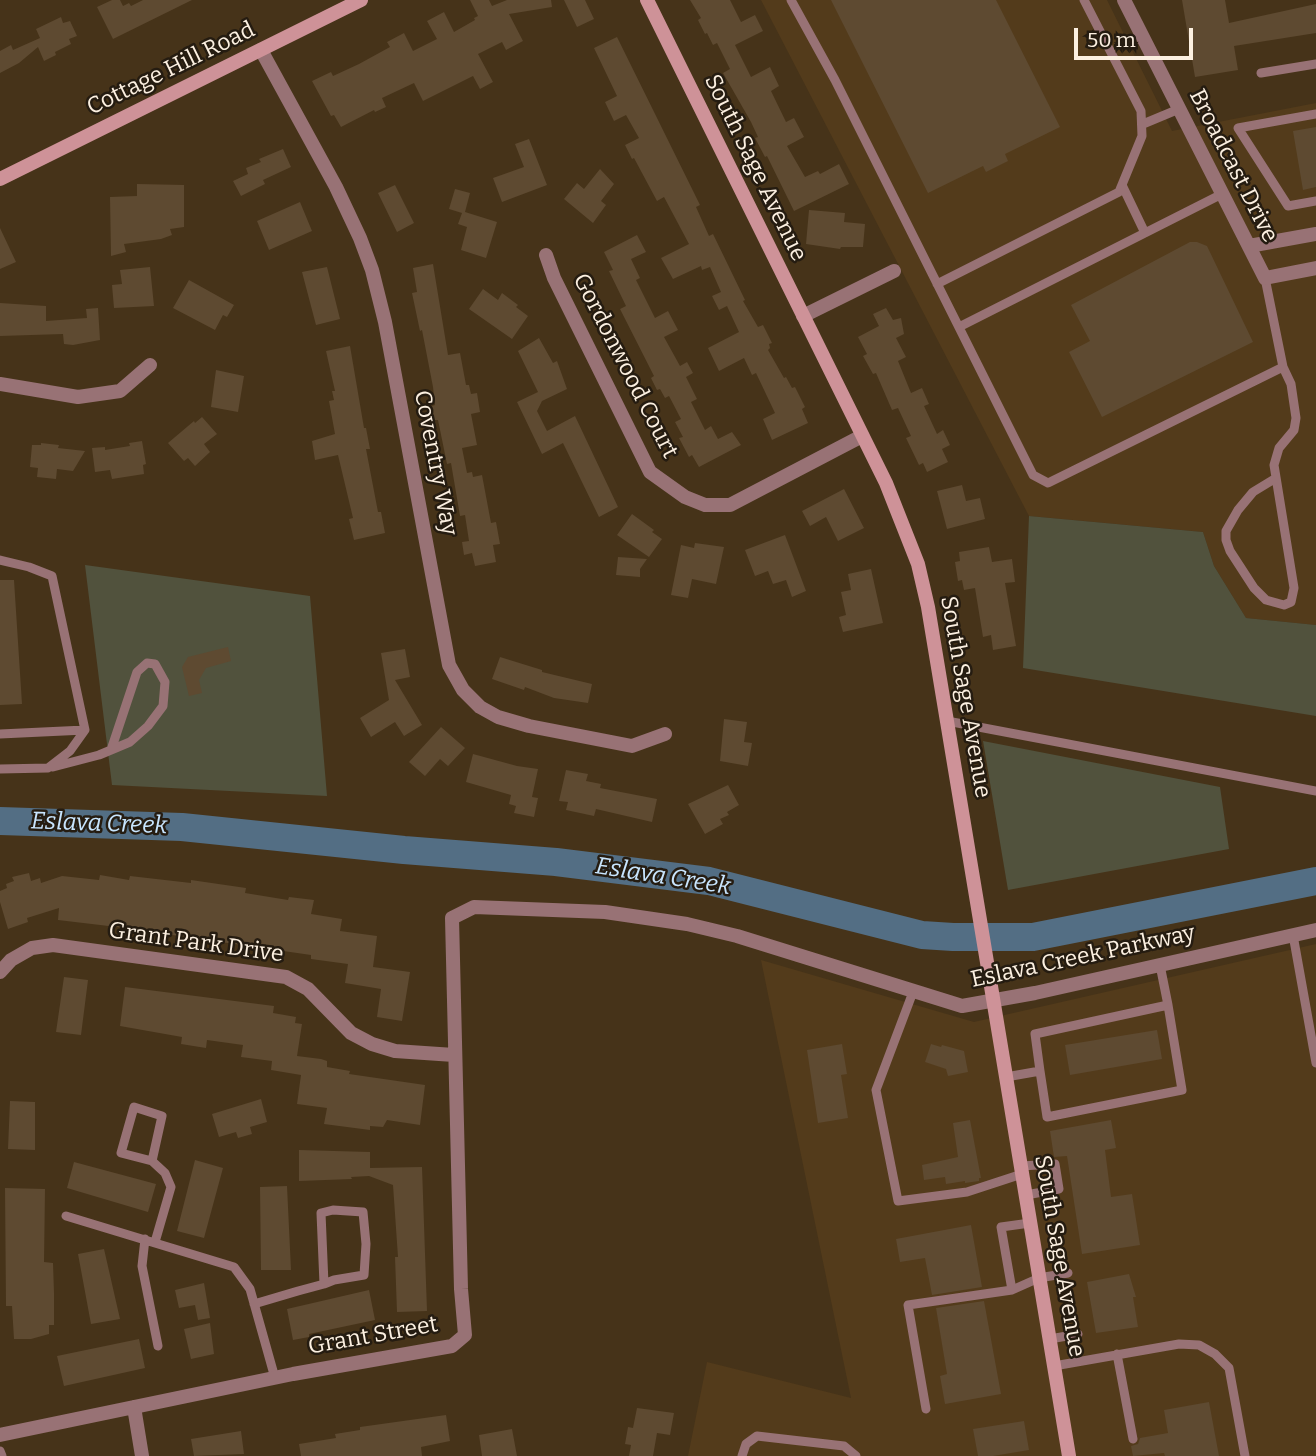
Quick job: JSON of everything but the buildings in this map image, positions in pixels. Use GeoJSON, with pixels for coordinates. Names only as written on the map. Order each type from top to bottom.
{"type":"FeatureCollection","features":[{"type":"Feature","properties":{"kind":"street","name":"Cottage Hill Road"},"geometry":{"type":"LineString","coordinates":[[0,179],[361,0]]}},
{"type":"Feature","properties":{"kind":"street","name":"South Sage Avenue"},"geometry":{"type":"LineString","coordinates":[[646,0],[886,483],[918,564],[947,721],[1069,1456]]}},
{"type":"Feature","properties":{"kind":"street","name":"Broadcast Drive"},"geometry":{"type":"LineString","coordinates":[[1124,0],[1265,278]]}},
{"type":"Feature","properties":{"kind":"street","name":"Coventry Way"},"geometry":{"type":"LineString","coordinates":[[261,50],[336,187],[372,271],[386,322],[449,665],[463,690],[480,707],[498,717],[529,726],[632,746],[665,734]]}},
{"type":"Feature","properties":{"kind":"street"},"geometry":{"type":"LineString","coordinates":[[1249,246],[1316,234]]}},
{"type":"Feature","properties":{"kind":"street","name":"Gordonwood Court"},"geometry":{"type":"LineString","coordinates":[[546,255],[554,278],[650,472],[685,497],[705,505],[730,505],[862,436]]}},
{"type":"Feature","properties":{"kind":"street"},"geometry":{"type":"LineString","coordinates":[[1265,278],[1316,268]]}},
{"type":"Feature","properties":{"kind":"street"},"geometry":{"type":"LineString","coordinates":[[803,316],[894,271]]}},
{"type":"Feature","properties":{"kind":"street"},"geometry":{"type":"LineString","coordinates":[[0,384],[78,397],[120,391],[150,365]]}},
{"type":"Feature","properties":{"kind":"street","name":"Eslava Creek Parkway"},"geometry":{"type":"LineString","coordinates":[[452,918],[474,907],[605,912],[687,924],[737,936],[962,1006],[1316,930]]}},
{"type":"Feature","properties":{"kind":"street","name":"Grant Street"},"geometry":{"type":"LineString","coordinates":[[0,1435],[275,1378],[452,1346],[465,1335],[461,1289],[452,918]]}},
{"type":"Feature","properties":{"kind":"street","name":"Grant Park Drive"},"geometry":{"type":"LineString","coordinates":[[0,972],[11,960],[32,948],[53,945],[286,977],[308,989],[351,1033],[372,1044],[395,1051],[454,1055]]}},
{"type":"Feature","properties":{"kind":"street"},"geometry":{"type":"LineString","coordinates":[[134,1407],[142,1456]]}},
{"type":"Feature","properties":{"kind":"lane"},"geometry":{"type":"LineString","coordinates":[[791,0],[841,92],[1033,475],[1048,484],[1283,367]]}},
{"type":"Feature","properties":{"kind":"lane"},"geometry":{"type":"LineString","coordinates":[[937,284],[1119,192],[1142,136],[1141,111],[1084,0]]}},
{"type":"Feature","properties":{"kind":"lane"},"geometry":{"type":"LineString","coordinates":[[1261,73],[1316,64]]}},
{"type":"Feature","properties":{"kind":"lane"},"geometry":{"type":"LineString","coordinates":[[1143,124],[1179,109]]}},
{"type":"Feature","properties":{"kind":"lane"},"geometry":{"type":"LineString","coordinates":[[1316,114],[1238,128],[1288,206],[1316,201]]}},
{"type":"Feature","properties":{"kind":"lane"},"geometry":{"type":"LineString","coordinates":[[1122,185],[1145,233]]}},
{"type":"Feature","properties":{"kind":"lane"},"geometry":{"type":"LineString","coordinates":[[959,327],[1222,194]]}},
{"type":"Feature","properties":{"kind":"lane"},"geometry":{"type":"LineString","coordinates":[[1265,278],[1283,367],[1291,384],[1296,418],[1291,437],[1279,448],[1274,466],[1276,478],[1294,587],[1291,601],[1284,605],[1266,600],[1254,588],[1226,540],[1226,531],[1238,510],[1253,492],[1276,478]]}},
{"type":"Feature","properties":{"kind":"lane"},"geometry":{"type":"LineString","coordinates":[[0,560],[52,576],[85,730],[70,751],[48,768]]}},
{"type":"Feature","properties":{"kind":"lane"},"geometry":{"type":"LineString","coordinates":[[0,769],[48,768],[111,750],[130,742],[148,726],[163,706],[165,682],[155,664],[147,663],[136,672],[111,750]]}},
{"type":"Feature","properties":{"kind":"lane"},"geometry":{"type":"LineString","coordinates":[[947,721],[1316,791]]}},
{"type":"Feature","properties":{"kind":"lane"},"geometry":{"type":"LineString","coordinates":[[0,734],[85,730]]}},
{"type":"Feature","properties":{"kind":"lane"},"geometry":{"type":"LineString","coordinates":[[1293,935],[1316,1063]]}},
{"type":"Feature","properties":{"kind":"lane"},"geometry":{"type":"LineString","coordinates":[[1160,965],[1168,1005],[1182,1090],[1046,1117],[1035,1034],[1168,1005]]}},
{"type":"Feature","properties":{"kind":"lane"},"geometry":{"type":"LineString","coordinates":[[913,992],[876,1090],[898,1201],[967,1192],[1021,1170],[1055,1164],[1059,1189],[1026,1195]]}},
{"type":"Feature","properties":{"kind":"lane"},"geometry":{"type":"LineString","coordinates":[[1006,1077],[1040,1071]]}},
{"type":"Feature","properties":{"kind":"lane"},"geometry":{"type":"LineString","coordinates":[[152,1161],[162,1116],[134,1107],[121,1153],[152,1161],[165,1173],[171,1187],[155,1242]]}},
{"type":"Feature","properties":{"kind":"lane"},"geometry":{"type":"LineString","coordinates":[[254,1304],[364,1275],[366,1244],[363,1212],[333,1210],[321,1213],[324,1284]]}},
{"type":"Feature","properties":{"kind":"lane"},"geometry":{"type":"LineString","coordinates":[[65,1216],[234,1267],[250,1289],[275,1378]]}},
{"type":"Feature","properties":{"kind":"lane"},"geometry":{"type":"LineString","coordinates":[[1012,1290],[1001,1227],[1030,1223]]}},
{"type":"Feature","properties":{"kind":"lane"},"geometry":{"type":"LineString","coordinates":[[145,1239],[142,1266],[158,1346]]}},
{"type":"Feature","properties":{"kind":"lane"},"geometry":{"type":"LineString","coordinates":[[926,1409],[908,1305],[1012,1290],[1040,1278],[1068,1273]]}},
{"type":"Feature","properties":{"kind":"lane"},"geometry":{"type":"LineString","coordinates":[[1050,1339],[1078,1334]]}},
{"type":"Feature","properties":{"kind":"lane"},"geometry":{"type":"LineString","coordinates":[[1054,1366],[1179,1344],[1199,1345],[1215,1354],[1229,1368],[1245,1456]]}},
{"type":"Feature","properties":{"kind":"lane"},"geometry":{"type":"LineString","coordinates":[[1117,1354],[1133,1439]]}},
{"type":"Feature","properties":{"kind":"lane"},"geometry":{"type":"LineString","coordinates":[[742,1456],[746,1444],[757,1436],[844,1446],[856,1456]]}},
{"type":"Feature","properties":{"kind":"lane"},"geometry":{"type":"LineString","coordinates":[[0,1451],[2,1456]]}},
{"type":"Feature","properties":{"kind":"shaded area"},"geometry":{"type":"Polygon","coordinates":[[[761,0],[1107,0],[1172,131],[1316,103],[1316,625],[1246,618],[1214,566],[1203,532],[1029,516],[761,0]]]}},
{"type":"Feature","properties":{"kind":"shaded area"},"geometry":{"type":"Polygon","coordinates":[[[1316,944],[1316,1456],[688,1456],[707,1362],[851,1398],[761,960],[974,1022],[1316,944]]]}},
{"type":"Feature","properties":{"kind":"green space"},"geometry":{"type":"Polygon","coordinates":[[[1029,516],[1203,532],[1214,566],[1246,618],[1316,625],[1316,716],[1023,668],[1029,516]]]}},
{"type":"Feature","properties":{"kind":"green space"},"geometry":{"type":"Polygon","coordinates":[[[85,565],[310,596],[327,796],[112,785],[85,565]]]}},
{"type":"Feature","properties":{"kind":"green space"},"geometry":{"type":"Polygon","coordinates":[[[983,741],[1220,787],[1229,849],[1008,890],[983,741]]]}},
{"type":"Feature","properties":{"kind":"waterway","name":"Eslava Creek"},"geometry":{"type":"LineString","coordinates":[[0,821],[182,827],[404,850],[556,862],[709,881],[922,935],[953,937],[1033,937],[1316,881]]}}]}
